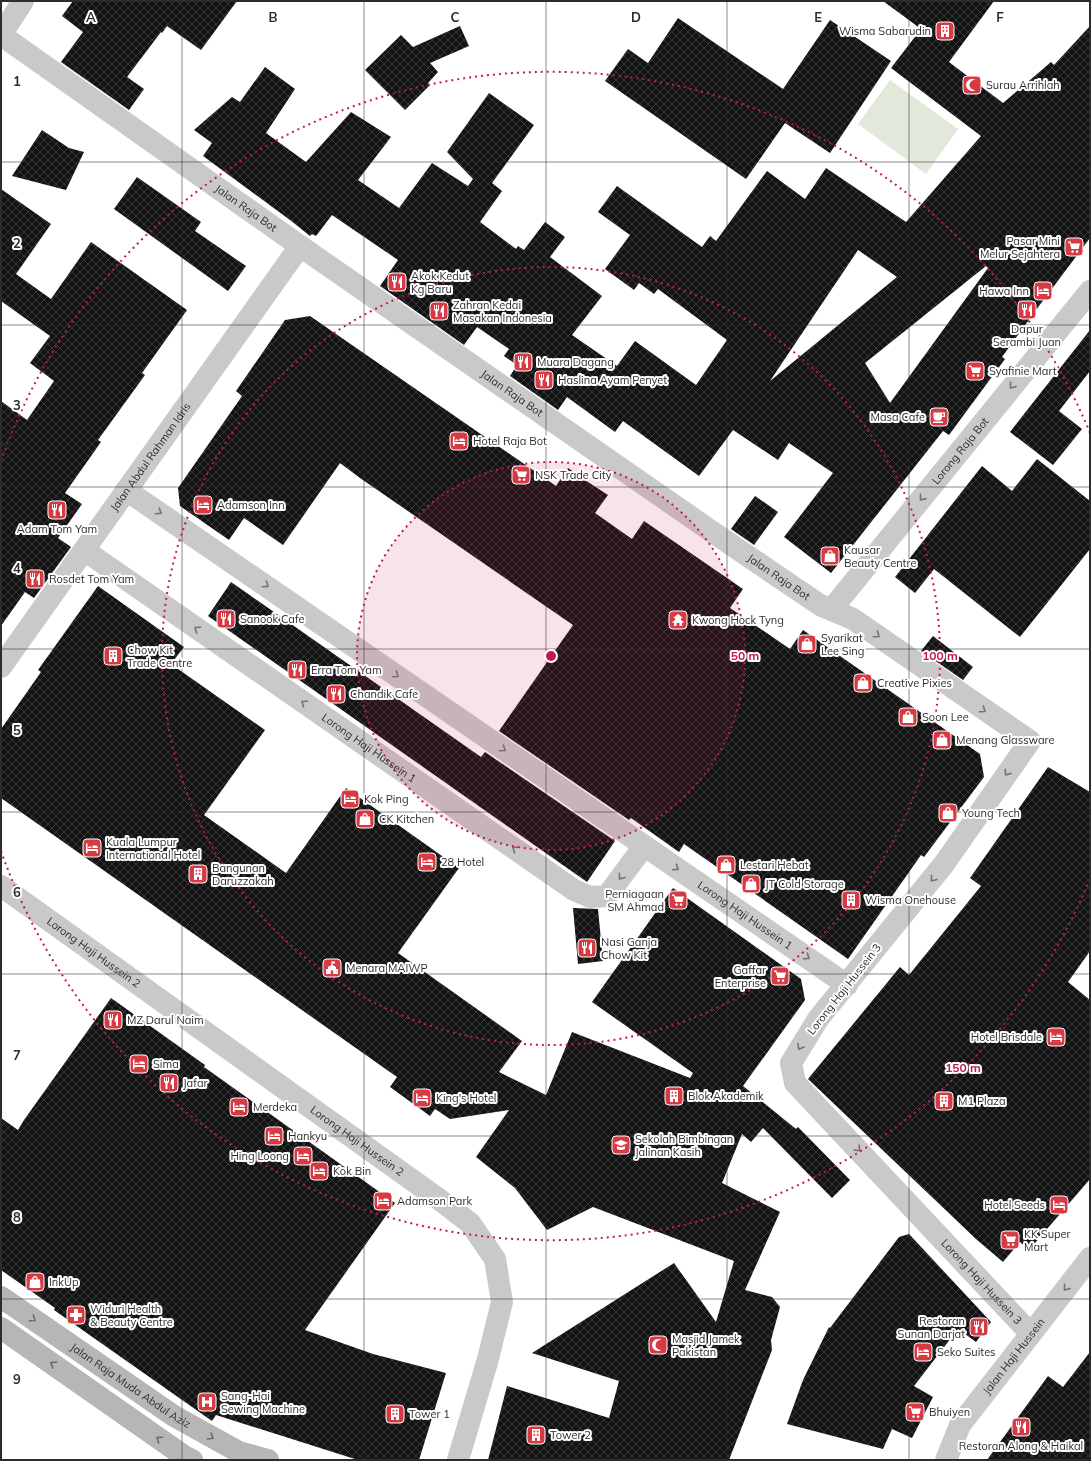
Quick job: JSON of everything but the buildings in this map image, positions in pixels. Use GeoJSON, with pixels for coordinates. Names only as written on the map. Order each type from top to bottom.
{"type":"FeatureCollection","features":[{"type":"Feature","properties":{"kind":"main road","name":"Jalan Raja Muda Abdul Aziz"},"geometry":{"type":"LineString","coordinates":[[1,1297],[174,1416],[239,1452],[268,1460]]}},
{"type":"Feature","properties":{"kind":"main road"},"geometry":{"type":"LineString","coordinates":[[1,1328],[184,1456],[192,1460]]}},
{"type":"Feature","properties":{"kind":"street"},"geometry":{"type":"LineString","coordinates":[[3,27],[23,1]]}},
{"type":"Feature","properties":{"kind":"street","name":"Jalan Raja Bot"},"geometry":{"type":"LineString","coordinates":[[3,27],[300,246],[820,605],[853,619],[1030,741]]}},
{"type":"Feature","properties":{"kind":"street","name":"Jalan Abdul Rahman Idris"},"geometry":{"type":"LineString","coordinates":[[1,667],[300,246]]}},
{"type":"Feature","properties":{"kind":"street","name":"Lorong Raja Bot"},"geometry":{"type":"LineString","coordinates":[[831,610],[1090,291]]}},
{"type":"Feature","properties":{"kind":"street","name":"Lorong Haji Hussein 1"},"geometry":{"type":"LineString","coordinates":[[126,490],[847,985]]}},
{"type":"Feature","properties":{"kind":"street","name":"Lorong Haji Hussein 1"},"geometry":{"type":"LineString","coordinates":[[84,550],[574,890],[590,897],[607,896],[644,846]]}},
{"type":"Feature","properties":{"kind":"street","name":"Lorong Haji Hussein 3"},"geometry":{"type":"LineString","coordinates":[[1030,741],[944,864],[818,1019],[791,1063],[795,1083],[1030,1333]]}},
{"type":"Feature","properties":{"kind":"street","name":"Lorong Haji Hussein 2"},"geometry":{"type":"LineString","coordinates":[[1,886],[470,1223],[495,1259],[502,1302],[488,1359],[458,1460]]}},
{"type":"Feature","properties":{"kind":"street","name":"Jalan Haji Hussein"},"geometry":{"type":"LineString","coordinates":[[946,1460],[960,1425],[1030,1333],[1090,1258]]}},
{"type":"Feature","properties":{"kind":"green space"},"geometry":{"type":"Polygon","coordinates":[[[890,80],[958,129],[926,174],[858,124],[890,80]]]}},
{"type":"Feature","properties":{"kind":"place","name":"Wisma Sabarudin"},"geometry":{"type":"Point","coordinates":[945,31]}},
{"type":"Feature","properties":{"kind":"place","name":"Surau Arrihlah"},"geometry":{"type":"Point","coordinates":[972,85]}},
{"type":"Feature","properties":{"kind":"place","name":"Pasar Mini Melur Sejahtera"},"geometry":{"type":"Point","coordinates":[1074,247]}},
{"type":"Feature","properties":{"kind":"place","name":"Akok Kedut Kg Baru"},"geometry":{"type":"Point","coordinates":[397,282]}},
{"type":"Feature","properties":{"kind":"place","name":"Hawa Inn"},"geometry":{"type":"Point","coordinates":[1043,291]}},
{"type":"Feature","properties":{"kind":"place","name":"Dapur Serambi Juan"},"geometry":{"type":"Point","coordinates":[1027,310]}},
{"type":"Feature","properties":{"kind":"place","name":"Zahran Kedai Masakan Indonesia"},"geometry":{"type":"Point","coordinates":[439,311]}},
{"type":"Feature","properties":{"kind":"place","name":"Muara Dagang"},"geometry":{"type":"Point","coordinates":[523,362]}},
{"type":"Feature","properties":{"kind":"place","name":"Syafinie Mart"},"geometry":{"type":"Point","coordinates":[975,371]}},
{"type":"Feature","properties":{"kind":"place","name":"Haslina Ayam Penyet"},"geometry":{"type":"Point","coordinates":[544,380]}},
{"type":"Feature","properties":{"kind":"place","name":"Masa Cafe"},"geometry":{"type":"Point","coordinates":[939,417]}},
{"type":"Feature","properties":{"kind":"place","name":"Hotel Raja Bot"},"geometry":{"type":"Point","coordinates":[459,441]}},
{"type":"Feature","properties":{"kind":"place","name":"NSK Trade City"},"geometry":{"type":"Point","coordinates":[521,475]}},
{"type":"Feature","properties":{"kind":"place","name":"Adamson Inn"},"geometry":{"type":"Point","coordinates":[203,505]}},
{"type":"Feature","properties":{"kind":"place","name":"Adam Tom Yam"},"geometry":{"type":"Point","coordinates":[57,510]}},
{"type":"Feature","properties":{"kind":"place","name":"Kausar Beauty Centre"},"geometry":{"type":"Point","coordinates":[830,556]}},
{"type":"Feature","properties":{"kind":"place","name":"Rosdet Tom Yam"},"geometry":{"type":"Point","coordinates":[35,579]}},
{"type":"Feature","properties":{"kind":"place","name":"Sanook Cafe"},"geometry":{"type":"Point","coordinates":[226,619]}},
{"type":"Feature","properties":{"kind":"place","name":"Kwong Hock Tyng"},"geometry":{"type":"Point","coordinates":[678,620]}},
{"type":"Feature","properties":{"kind":"place","name":"Syarikat Lee Sing"},"geometry":{"type":"Point","coordinates":[807,644]}},
{"type":"Feature","properties":{"kind":"place","name":"Chow Kit Trade Centre"},"geometry":{"type":"Point","coordinates":[113,656]}},
{"type":"Feature","properties":{"kind":"place","name":"Erra Tom Yam"},"geometry":{"type":"Point","coordinates":[297,670]}},
{"type":"Feature","properties":{"kind":"place","name":"Creative Pixies"},"geometry":{"type":"Point","coordinates":[863,683]}},
{"type":"Feature","properties":{"kind":"place","name":"Chandik Cafe"},"geometry":{"type":"Point","coordinates":[336,694]}},
{"type":"Feature","properties":{"kind":"place","name":"Soon Lee"},"geometry":{"type":"Point","coordinates":[908,717]}},
{"type":"Feature","properties":{"kind":"place","name":"Menang Glassware"},"geometry":{"type":"Point","coordinates":[942,740]}},
{"type":"Feature","properties":{"kind":"place","name":"Kok Ping"},"geometry":{"type":"Point","coordinates":[350,799]}},
{"type":"Feature","properties":{"kind":"place","name":"Young Tech"},"geometry":{"type":"Point","coordinates":[948,813]}},
{"type":"Feature","properties":{"kind":"place","name":"CK Kitchen"},"geometry":{"type":"Point","coordinates":[365,819]}},
{"type":"Feature","properties":{"kind":"place","name":"Kuala Lumpur International Hotel"},"geometry":{"type":"Point","coordinates":[92,848]}},
{"type":"Feature","properties":{"kind":"place","name":"28 Hotel"},"geometry":{"type":"Point","coordinates":[427,862]}},
{"type":"Feature","properties":{"kind":"place","name":"Lestari Hebat"},"geometry":{"type":"Point","coordinates":[726,865]}},
{"type":"Feature","properties":{"kind":"place","name":"Bangunan Daruzzakah"},"geometry":{"type":"Point","coordinates":[198,874]}},
{"type":"Feature","properties":{"kind":"place","name":"JT Cold Storage"},"geometry":{"type":"Point","coordinates":[751,884]}},
{"type":"Feature","properties":{"kind":"place","name":"Perniagaan SM Ahmad"},"geometry":{"type":"Point","coordinates":[678,900]}},
{"type":"Feature","properties":{"kind":"place","name":"Wisma Onehouse"},"geometry":{"type":"Point","coordinates":[851,900]}},
{"type":"Feature","properties":{"kind":"place","name":"Nasi Ganja Chow Kit"},"geometry":{"type":"Point","coordinates":[587,948]}},
{"type":"Feature","properties":{"kind":"place","name":"Menara MAIWP"},"geometry":{"type":"Point","coordinates":[332,968]}},
{"type":"Feature","properties":{"kind":"place","name":"Gaffar Enterprise"},"geometry":{"type":"Point","coordinates":[780,976]}},
{"type":"Feature","properties":{"kind":"place","name":"MZ Darul Naim"},"geometry":{"type":"Point","coordinates":[113,1020]}},
{"type":"Feature","properties":{"kind":"place","name":"Hotel Brisdale"},"geometry":{"type":"Point","coordinates":[1056,1037]}},
{"type":"Feature","properties":{"kind":"place","name":"Sima"},"geometry":{"type":"Point","coordinates":[139,1064]}},
{"type":"Feature","properties":{"kind":"place","name":"Jafar"},"geometry":{"type":"Point","coordinates":[169,1083]}},
{"type":"Feature","properties":{"kind":"place","name":"Blok Akademik"},"geometry":{"type":"Point","coordinates":[674,1096]}},
{"type":"Feature","properties":{"kind":"place","name":"King's Hotel"},"geometry":{"type":"Point","coordinates":[422,1098]}},
{"type":"Feature","properties":{"kind":"place","name":"M1 Plaza"},"geometry":{"type":"Point","coordinates":[944,1101]}},
{"type":"Feature","properties":{"kind":"place","name":"Merdeka"},"geometry":{"type":"Point","coordinates":[239,1107]}},
{"type":"Feature","properties":{"kind":"place","name":"Hankyu"},"geometry":{"type":"Point","coordinates":[274,1136]}},
{"type":"Feature","properties":{"kind":"place","name":"Sekolah Bimbingan Jalinan Kasih"},"geometry":{"type":"Point","coordinates":[621,1145]}},
{"type":"Feature","properties":{"kind":"place","name":"Hing Loong"},"geometry":{"type":"Point","coordinates":[303,1156]}},
{"type":"Feature","properties":{"kind":"place","name":"Kok Bin"},"geometry":{"type":"Point","coordinates":[319,1171]}},
{"type":"Feature","properties":{"kind":"place","name":"Adamson Park"},"geometry":{"type":"Point","coordinates":[383,1201]}},
{"type":"Feature","properties":{"kind":"place","name":"Hotel Seeds"},"geometry":{"type":"Point","coordinates":[1059,1205]}},
{"type":"Feature","properties":{"kind":"place","name":"KK Super Mart"},"geometry":{"type":"Point","coordinates":[1010,1240]}},
{"type":"Feature","properties":{"kind":"place","name":"InkUp"},"geometry":{"type":"Point","coordinates":[35,1282]}},
{"type":"Feature","properties":{"kind":"place","name":"Widuri Health & Beauty Centre"},"geometry":{"type":"Point","coordinates":[76,1315]}},
{"type":"Feature","properties":{"kind":"place","name":"Restoran Sunan Darjat"},"geometry":{"type":"Point","coordinates":[979,1327]}},
{"type":"Feature","properties":{"kind":"place","name":"Masjid Jamek Pakistan"},"geometry":{"type":"Point","coordinates":[658,1345]}},
{"type":"Feature","properties":{"kind":"place","name":"Seko Suites"},"geometry":{"type":"Point","coordinates":[923,1352]}},
{"type":"Feature","properties":{"kind":"place","name":"Sang-Hai Sewing Machine"},"geometry":{"type":"Point","coordinates":[207,1402]}},
{"type":"Feature","properties":{"kind":"place","name":"Bhuiyen"},"geometry":{"type":"Point","coordinates":[915,1412]}},
{"type":"Feature","properties":{"kind":"place","name":"Tower 1"},"geometry":{"type":"Point","coordinates":[395,1414]}},
{"type":"Feature","properties":{"kind":"place","name":"Restoran Along & Haikal"},"geometry":{"type":"Point","coordinates":[1021,1427]}},
{"type":"Feature","properties":{"kind":"place","name":"Tower 2"},"geometry":{"type":"Point","coordinates":[536,1435]}}]}
